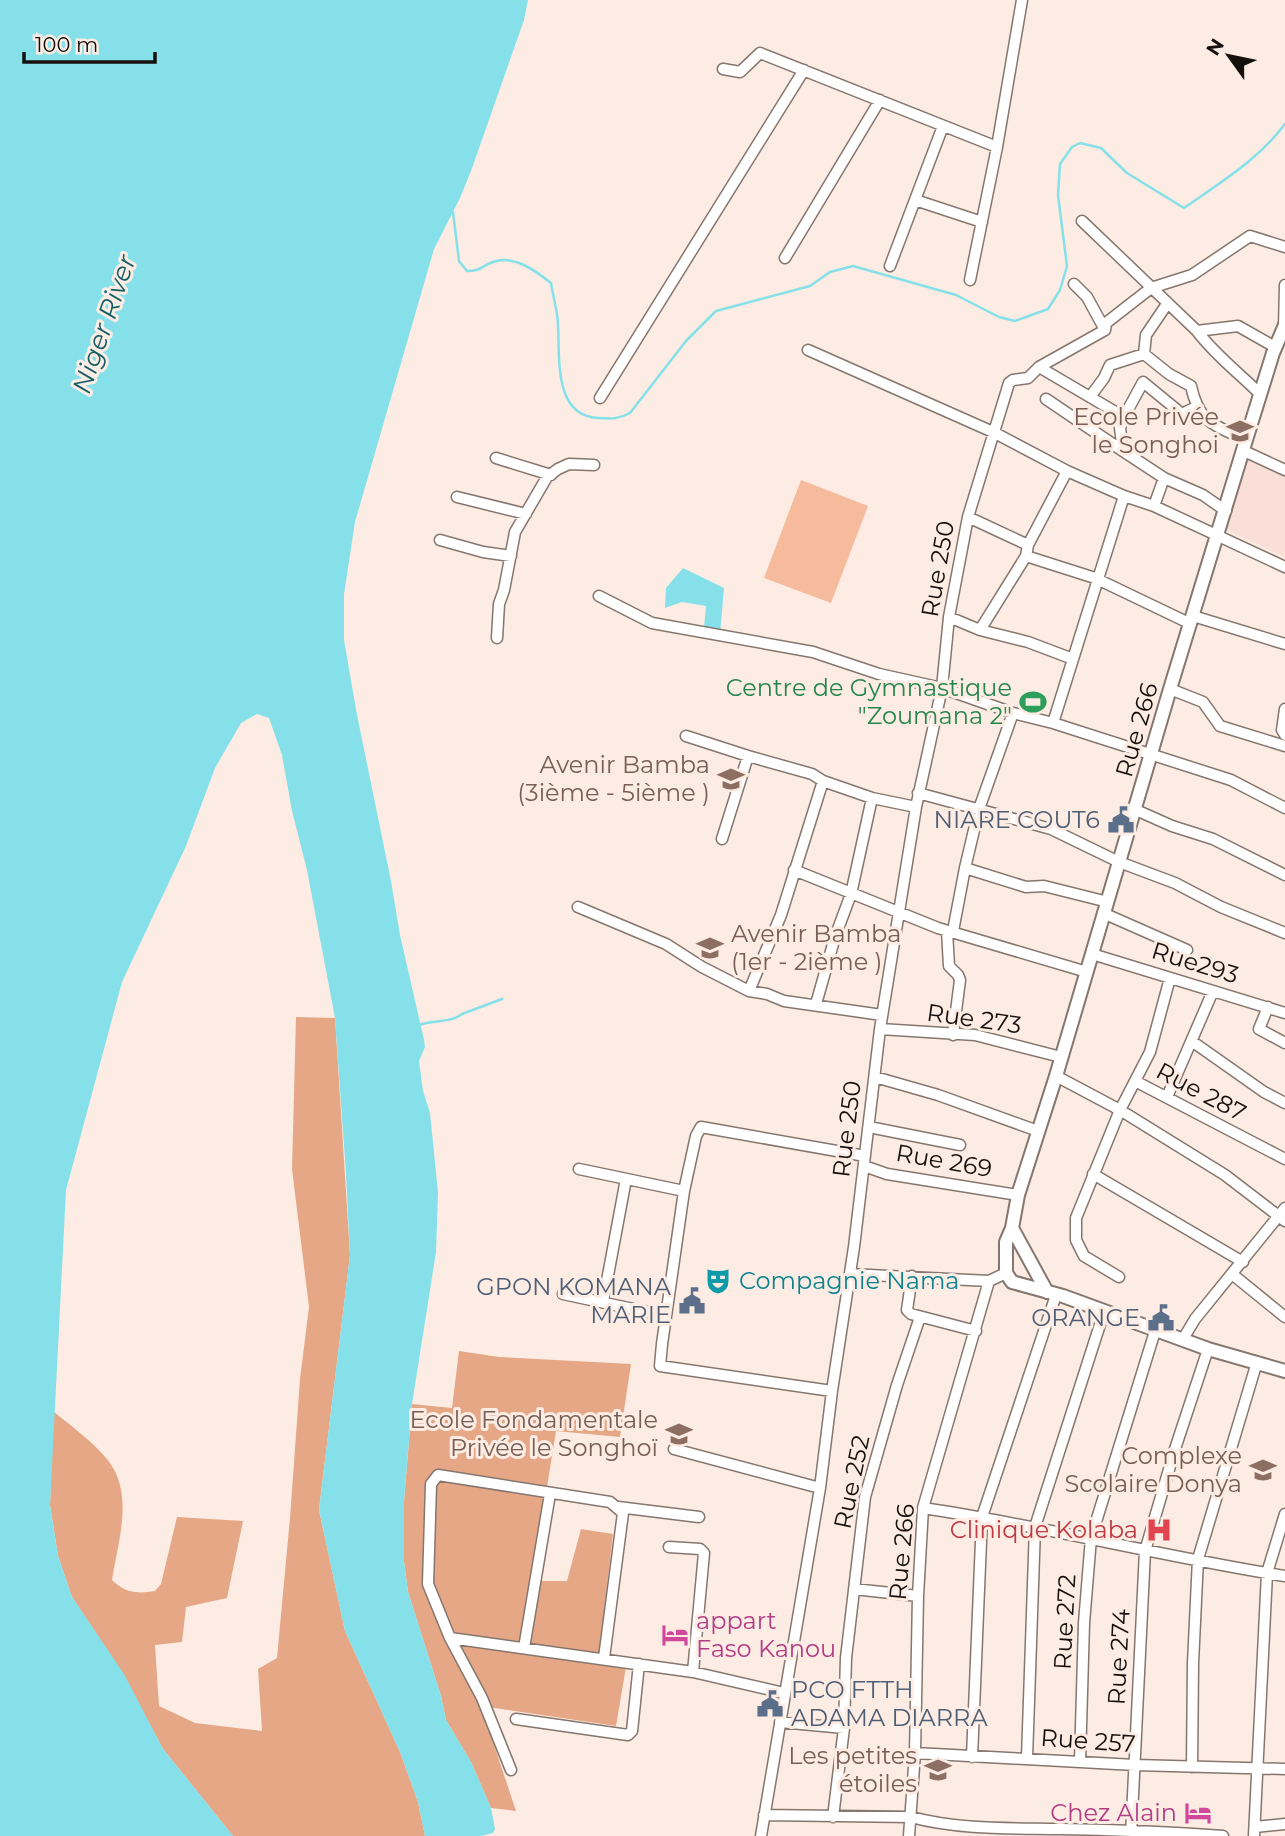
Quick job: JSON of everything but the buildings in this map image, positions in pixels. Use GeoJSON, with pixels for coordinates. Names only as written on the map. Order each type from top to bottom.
{"type":"FeatureCollection","features":[{"type":"Feature","properties":{"kind":"main road","name":"Rue 266"},"geometry":{"type":"LineString","coordinates":[[1006,1273],[1006,1242],[1018,1195],[1260,394],[1278,353],[1284,326]]}},
{"type":"Feature","properties":{"kind":"main road"},"geometry":{"type":"LineString","coordinates":[[1011,1221],[1052,1293]]}},
{"type":"Feature","properties":{"kind":"main road"},"geometry":{"type":"LineString","coordinates":[[1006,1273],[1012,1282],[1156,1328],[1208,1349],[1285,1371]]}},
{"type":"Feature","properties":{"kind":"street"},"geometry":{"type":"LineString","coordinates":[[970,280],[998,147],[1022,0]]}},
{"type":"Feature","properties":{"kind":"street"},"geometry":{"type":"LineString","coordinates":[[723,69],[740,72],[760,53],[998,147]]}},
{"type":"Feature","properties":{"kind":"street"},"geometry":{"type":"LineString","coordinates":[[600,398],[804,70]]}},
{"type":"Feature","properties":{"kind":"street"},"geometry":{"type":"LineString","coordinates":[[785,258],[880,100]]}},
{"type":"Feature","properties":{"kind":"street"},"geometry":{"type":"LineString","coordinates":[[890,266],[943,125]]}},
{"type":"Feature","properties":{"kind":"street"},"geometry":{"type":"LineString","coordinates":[[915,200],[982,222]]}},
{"type":"Feature","properties":{"kind":"street"},"geometry":{"type":"LineString","coordinates":[[1082,221],[1260,394]]}},
{"type":"Feature","properties":{"kind":"street"},"geometry":{"type":"LineString","coordinates":[[1151,288],[1192,275],[1250,236],[1285,247]]}},
{"type":"Feature","properties":{"kind":"street"},"geometry":{"type":"LineString","coordinates":[[1074,284],[1087,298],[1105,330]]}},
{"type":"Feature","properties":{"kind":"street"},"geometry":{"type":"LineString","coordinates":[[1284,326],[1285,285]]}},
{"type":"Feature","properties":{"kind":"street","name":"Rue 250"},"geometry":{"type":"LineString","coordinates":[[761,1836],[820,1488],[882,1015],[918,793],[942,688],[949,617],[968,517],[1009,383],[1028,377],[1040,367],[1105,330],[1107,323],[1151,288]]}},
{"type":"Feature","properties":{"kind":"street"},"geometry":{"type":"LineString","coordinates":[[1144,354],[1146,335],[1167,303]]}},
{"type":"Feature","properties":{"kind":"street"},"geometry":{"type":"LineString","coordinates":[[1197,331],[1238,326],[1278,353]]}},
{"type":"Feature","properties":{"kind":"street"},"geometry":{"type":"LineString","coordinates":[[808,349],[993,432],[1067,471],[1154,506],[1285,567]]}},
{"type":"Feature","properties":{"kind":"street"},"geometry":{"type":"LineString","coordinates":[[1090,397],[1110,365],[1144,354]]}},
{"type":"Feature","properties":{"kind":"street"},"geometry":{"type":"LineString","coordinates":[[1144,354],[1169,374],[1191,386],[1196,407],[1212,424],[1285,470]]}},
{"type":"Feature","properties":{"kind":"street"},"geometry":{"type":"LineString","coordinates":[[1040,367],[1124,417]]}},
{"type":"Feature","properties":{"kind":"street"},"geometry":{"type":"LineString","coordinates":[[1123,451],[1120,428],[1143,382],[1182,414],[1196,407]]}},
{"type":"Feature","properties":{"kind":"street"},"geometry":{"type":"LineString","coordinates":[[1046,399],[1164,478],[1203,495],[1226,511]]}},
{"type":"Feature","properties":{"kind":"street"},"geometry":{"type":"LineString","coordinates":[[496,458],[551,475]]}},
{"type":"Feature","properties":{"kind":"street"},"geometry":{"type":"LineString","coordinates":[[497,638],[499,604],[505,590],[512,540],[526,514],[551,475],[569,464],[594,465]]}},
{"type":"Feature","properties":{"kind":"street"},"geometry":{"type":"LineString","coordinates":[[980,630],[1027,550],[1067,471]]}},
{"type":"Feature","properties":{"kind":"street"},"geometry":{"type":"LineString","coordinates":[[1154,506],[1164,478]]}},
{"type":"Feature","properties":{"kind":"street"},"geometry":{"type":"LineString","coordinates":[[1053,723],[1124,496]]}},
{"type":"Feature","properties":{"kind":"street"},"geometry":{"type":"LineString","coordinates":[[457,498],[526,514]]}},
{"type":"Feature","properties":{"kind":"street"},"geometry":{"type":"LineString","coordinates":[[968,517],[1027,550],[1192,620],[1285,644]]}},
{"type":"Feature","properties":{"kind":"street"},"geometry":{"type":"LineString","coordinates":[[440,540],[483,552],[511,556]]}},
{"type":"Feature","properties":{"kind":"street"},"geometry":{"type":"LineString","coordinates":[[599,596],[652,623],[813,652],[879,674],[942,688],[1013,713],[1053,723],[1231,780],[1285,808]]}},
{"type":"Feature","properties":{"kind":"street"},"geometry":{"type":"LineString","coordinates":[[949,617],[980,630],[1028,642],[1073,659]]}},
{"type":"Feature","properties":{"kind":"street"},"geometry":{"type":"LineString","coordinates":[[1170,689],[1203,702],[1220,726],[1285,746]]}},
{"type":"Feature","properties":{"kind":"street"},"geometry":{"type":"LineString","coordinates":[[1285,709],[1285,735]]}},
{"type":"Feature","properties":{"kind":"street"},"geometry":{"type":"LineString","coordinates":[[953,1035],[960,980],[949,966],[950,931],[979,809],[1013,713]]}},
{"type":"Feature","properties":{"kind":"street"},"geometry":{"type":"LineString","coordinates":[[686,736],[812,774],[823,781],[872,798],[916,807]]}},
{"type":"Feature","properties":{"kind":"street"},"geometry":{"type":"LineString","coordinates":[[722,839],[748,756]]}},
{"type":"Feature","properties":{"kind":"street"},"geometry":{"type":"LineString","coordinates":[[749,991],[781,915],[823,781]]}},
{"type":"Feature","properties":{"kind":"street"},"geometry":{"type":"LineString","coordinates":[[918,793],[1051,829],[1119,862],[1175,883],[1221,907],[1285,933]]}},
{"type":"Feature","properties":{"kind":"street"},"geometry":{"type":"LineString","coordinates":[[816,1004],[835,937],[851,894],[872,798]]}},
{"type":"Feature","properties":{"kind":"street"},"geometry":{"type":"LineString","coordinates":[[1136,810],[1172,826],[1213,839],[1285,875]]}},
{"type":"Feature","properties":{"kind":"street"},"geometry":{"type":"LineString","coordinates":[[965,868],[1026,887],[1044,886],[1106,907],[1187,950]]}},
{"type":"Feature","properties":{"kind":"street"},"geometry":{"type":"LineString","coordinates":[[794,870],[950,931],[1087,972]]}},
{"type":"Feature","properties":{"kind":"street"},"geometry":{"type":"LineString","coordinates":[[578,907],[666,944],[702,967],[749,991],[784,1001],[882,1015]]}},
{"type":"Feature","properties":{"kind":"street","name":"Rue293"},"geometry":{"type":"LineString","coordinates":[[1092,954],[1285,1013]]}},
{"type":"Feature","properties":{"kind":"street"},"geometry":{"type":"LineString","coordinates":[[1119,1276],[1084,1256],[1076,1240],[1076,1217],[1120,1111],[1150,1052],[1170,978]]}},
{"type":"Feature","properties":{"kind":"street"},"geometry":{"type":"LineString","coordinates":[[1167,1097],[1213,991]]}},
{"type":"Feature","properties":{"kind":"street"},"geometry":{"type":"LineString","coordinates":[[1268,1007],[1259,1029],[1285,1043]]}},
{"type":"Feature","properties":{"kind":"street","name":"Rue 273"},"geometry":{"type":"LineString","coordinates":[[880,1029],[995,1039],[1061,1057]]}},
{"type":"Feature","properties":{"kind":"street"},"geometry":{"type":"LineString","coordinates":[[1193,1042],[1264,1092],[1285,1103]]}},
{"type":"Feature","properties":{"kind":"street"},"geometry":{"type":"LineString","coordinates":[[1056,1076],[1120,1111],[1225,1175],[1283,1215],[1195,1319],[1183,1339]]}},
{"type":"Feature","properties":{"kind":"street"},"geometry":{"type":"LineString","coordinates":[[875,1077],[938,1095],[1038,1130]]}},
{"type":"Feature","properties":{"kind":"street","name":"Rue 287"},"geometry":{"type":"LineString","coordinates":[[1135,1081],[1285,1159]]}},
{"type":"Feature","properties":{"kind":"street","name":"Rue 269"},"geometry":{"type":"LineString","coordinates":[[684,1191],[696,1136],[701,1127],[864,1161],[887,1174],[1018,1195]]}},
{"type":"Feature","properties":{"kind":"street"},"geometry":{"type":"LineString","coordinates":[[869,1127],[960,1145]]}},
{"type":"Feature","properties":{"kind":"street"},"geometry":{"type":"LineString","coordinates":[[579,1169],[684,1191],[660,1366],[832,1391]]}},
{"type":"Feature","properties":{"kind":"street"},"geometry":{"type":"LineString","coordinates":[[1093,1174],[1243,1262]]}},
{"type":"Feature","properties":{"kind":"street"},"geometry":{"type":"LineString","coordinates":[[603,1302],[626,1179]]}},
{"type":"Feature","properties":{"kind":"street"},"geometry":{"type":"LineString","coordinates":[[850,1274],[989,1281],[1006,1273]]}},
{"type":"Feature","properties":{"kind":"street"},"geometry":{"type":"LineString","coordinates":[[1232,1274],[1285,1317]]}},
{"type":"Feature","properties":{"kind":"street"},"geometry":{"type":"LineString","coordinates":[[912,1276],[907,1310],[911,1314],[976,1331]]}},
{"type":"Feature","properties":{"kind":"street","name":"Rue 266"},"geometry":{"type":"LineString","coordinates":[[909,1836],[915,1753],[918,1596],[923,1508],[989,1281]]}},
{"type":"Feature","properties":{"kind":"street"},"geometry":{"type":"LineString","coordinates":[[972,1757],[982,1517],[1052,1293]]}},
{"type":"Feature","properties":{"kind":"street"},"geometry":{"type":"LineString","coordinates":[[563,1294],[666,1316]]}},
{"type":"Feature","properties":{"kind":"street"},"geometry":{"type":"LineString","coordinates":[[1027,1758],[1035,1527],[1104,1312]]}},
{"type":"Feature","properties":{"kind":"street","name":"Rue 252"},"geometry":{"type":"LineString","coordinates":[[833,1817],[844,1728],[846,1658],[865,1497],[897,1385],[920,1317]]}},
{"type":"Feature","properties":{"kind":"street","name":"Rue 272"},"geometry":{"type":"LineString","coordinates":[[1080,1761],[1084,1623],[1091,1538],[1156,1328]]}},
{"type":"Feature","properties":{"kind":"street","name":"Rue 274"},"geometry":{"type":"LineString","coordinates":[[1131,1833],[1145,1551],[1208,1349]]}},
{"type":"Feature","properties":{"kind":"street"},"geometry":{"type":"LineString","coordinates":[[1192,1767],[1198,1559],[1257,1362]]}},
{"type":"Feature","properties":{"kind":"street"},"geometry":{"type":"LineString","coordinates":[[674,1449],[820,1488]]}},
{"type":"Feature","properties":{"kind":"street"},"geometry":{"type":"LineString","coordinates":[[510,1770],[482,1698],[450,1638],[428,1584],[433,1479],[438,1475],[610,1502],[618,1507],[623,1513],[604,1658]]}},
{"type":"Feature","properties":{"kind":"street"},"geometry":{"type":"LineString","coordinates":[[524,1648],[550,1494]]}},
{"type":"Feature","properties":{"kind":"street"},"geometry":{"type":"LineString","coordinates":[[618,1507],[699,1517]]}},
{"type":"Feature","properties":{"kind":"street"},"geometry":{"type":"LineString","coordinates":[[923,1508],[1285,1576]]}},
{"type":"Feature","properties":{"kind":"street"},"geometry":{"type":"LineString","coordinates":[[1285,1514],[1267,1573],[1254,1831],[1285,1824]]}},
{"type":"Feature","properties":{"kind":"street"},"geometry":{"type":"LineString","coordinates":[[669,1547],[700,1549],[704,1553],[693,1672]]}},
{"type":"Feature","properties":{"kind":"street"},"geometry":{"type":"LineString","coordinates":[[854,1589],[918,1596]]}},
{"type":"Feature","properties":{"kind":"street"},"geometry":{"type":"LineString","coordinates":[[450,1638],[693,1672],[785,1693]]}},
{"type":"Feature","properties":{"kind":"street"},"geometry":{"type":"LineString","coordinates":[[516,1719],[628,1735],[632,1731],[639,1664]]}},
{"type":"Feature","properties":{"kind":"street"},"geometry":{"type":"LineString","coordinates":[[780,1722],[844,1728]]}},
{"type":"Feature","properties":{"kind":"street","name":"Rue 257"},"geometry":{"type":"LineString","coordinates":[[915,1753],[1135,1765],[1285,1769]]}},
{"type":"Feature","properties":{"kind":"street"},"geometry":{"type":"LineString","coordinates":[[764,1815],[911,1817],[932,1823],[1223,1836]]}},
{"type":"Feature","properties":{"kind":"shaded area"},"geometry":{"type":"Polygon","coordinates":[[[1250,455],[1285,471],[1285,557],[1226,530],[1250,455]]]}},
{"type":"Feature","properties":{"kind":"shaded area"},"geometry":{"type":"Polygon","coordinates":[[[801,480],[868,506],[831,603],[764,578],[801,480]]]}},
{"type":"Feature","properties":{"kind":"shaded area"},"geometry":{"type":"Polygon","coordinates":[[[296,1017],[335,1018],[350,1255],[319,1510],[345,1631],[400,1752],[418,1802],[425,1836],[233,1836],[163,1749],[123,1674],[72,1597],[58,1556],[50,1505],[53,1411],[95,1446],[116,1472],[122,1518],[112,1580],[122,1588],[132,1592],[149,1592],[155,1591],[161,1584],[177,1517],[243,1521],[227,1598],[186,1607],[182,1642],[155,1645],[159,1706],[195,1723],[262,1731],[258,1669],[277,1658],[300,1379],[309,1307],[292,1169],[296,1017]]]}},
{"type":"Feature","properties":{"kind":"shaded area"},"geometry":{"type":"Polygon","coordinates":[[[459,1351],[499,1357],[631,1364],[620,1437],[556,1431],[532,1581],[567,1581],[581,1529],[613,1534],[598,1664],[626,1667],[616,1726],[481,1706],[516,1811],[491,1808],[471,1762],[446,1720],[408,1592],[404,1561],[404,1501],[412,1404],[452,1408],[459,1351]]]}},
{"type":"Feature","properties":{"kind":"water","name":"Niger River"},"geometry":{"type":"Polygon","coordinates":[[[0,0],[528,0],[524,20],[471,171],[434,249],[355,522],[344,594],[344,640],[357,715],[400,935],[424,1040],[425,1047],[419,1061],[423,1091],[430,1113],[438,1193],[436,1252],[412,1404],[404,1501],[404,1562],[408,1592],[446,1720],[471,1762],[491,1808],[495,1829],[493,1833],[481,1836],[425,1836],[418,1802],[400,1752],[345,1631],[319,1510],[350,1255],[335,1018],[282,755],[269,718],[257,714],[241,723],[215,768],[186,846],[122,982],[66,1190],[50,1505],[58,1556],[72,1597],[124,1674],[163,1749],[233,1836],[0,1836],[0,0]]]}},
{"type":"Feature","properties":{"kind":"water"},"geometry":{"type":"Polygon","coordinates":[[[683,568],[724,588],[720,634],[704,627],[706,606],[682,602],[665,608],[666,588],[683,568]]]}},
{"type":"Feature","properties":{"kind":"waterway"},"geometry":{"type":"LineString","coordinates":[[450,211],[453,212],[459,261],[467,271],[508,260],[531,269],[551,283],[558,320],[560,368],[566,397],[573,408],[584,415],[615,418],[630,413],[686,341],[716,311],[810,286],[830,272],[853,266],[956,295],[999,317],[1015,321],[1048,309],[1060,290],[1067,266],[1058,195],[1060,164],[1072,147],[1080,143],[1101,148],[1127,173],[1184,208],[1251,160],[1285,124]]}},
{"type":"Feature","properties":{"kind":"waterway"},"geometry":{"type":"LineString","coordinates":[[419,1025],[453,1019],[502,999]]}},
{"type":"Feature","properties":{"kind":"place","name":"Ecole Privée le Songhoi"},"geometry":{"type":"Point","coordinates":[1240,431]}},
{"type":"Feature","properties":{"kind":"place","name":"Centre de Gymnastique \"Zoumana 2\""},"geometry":{"type":"Point","coordinates":[1033,702]}},
{"type":"Feature","properties":{"kind":"place","name":"Avenir Bamba (3ième - 5ième )"},"geometry":{"type":"Point","coordinates":[731,779]}},
{"type":"Feature","properties":{"kind":"place","name":"NIARE COUT6"},"geometry":{"type":"Point","coordinates":[1121,820]}},
{"type":"Feature","properties":{"kind":"place","name":"Avenir Bamba (1er - 2ième )"},"geometry":{"type":"Point","coordinates":[710,948]}},
{"type":"Feature","properties":{"kind":"place","name":"Compagnie Nama"},"geometry":{"type":"Point","coordinates":[718,1281]}},
{"type":"Feature","properties":{"kind":"place","name":"GPON KOMANA MARIE"},"geometry":{"type":"Point","coordinates":[692,1301]}},
{"type":"Feature","properties":{"kind":"place","name":"ORANGE"},"geometry":{"type":"Point","coordinates":[1161,1318]}},
{"type":"Feature","properties":{"kind":"place","name":"Ecole Fondamentale Privée le Songhoï"},"geometry":{"type":"Point","coordinates":[679,1434]}},
{"type":"Feature","properties":{"kind":"place","name":"Complexe Scolaire Donya"},"geometry":{"type":"Point","coordinates":[1263,1470]}},
{"type":"Feature","properties":{"kind":"place","name":"Clinique Kolaba"},"geometry":{"type":"Point","coordinates":[1159,1530]}},
{"type":"Feature","properties":{"kind":"place","name":"appart Faso Kanou"},"geometry":{"type":"Point","coordinates":[675,1635]}},
{"type":"Feature","properties":{"kind":"place","name":"PCO FTTH ADAMA DIARRA"},"geometry":{"type":"Point","coordinates":[770,1704]}},
{"type":"Feature","properties":{"kind":"place","name":"Les petites étoiles"},"geometry":{"type":"Point","coordinates":[938,1770]}},
{"type":"Feature","properties":{"kind":"place","name":"Chez Alain"},"geometry":{"type":"Point","coordinates":[1198,1813]}}]}
